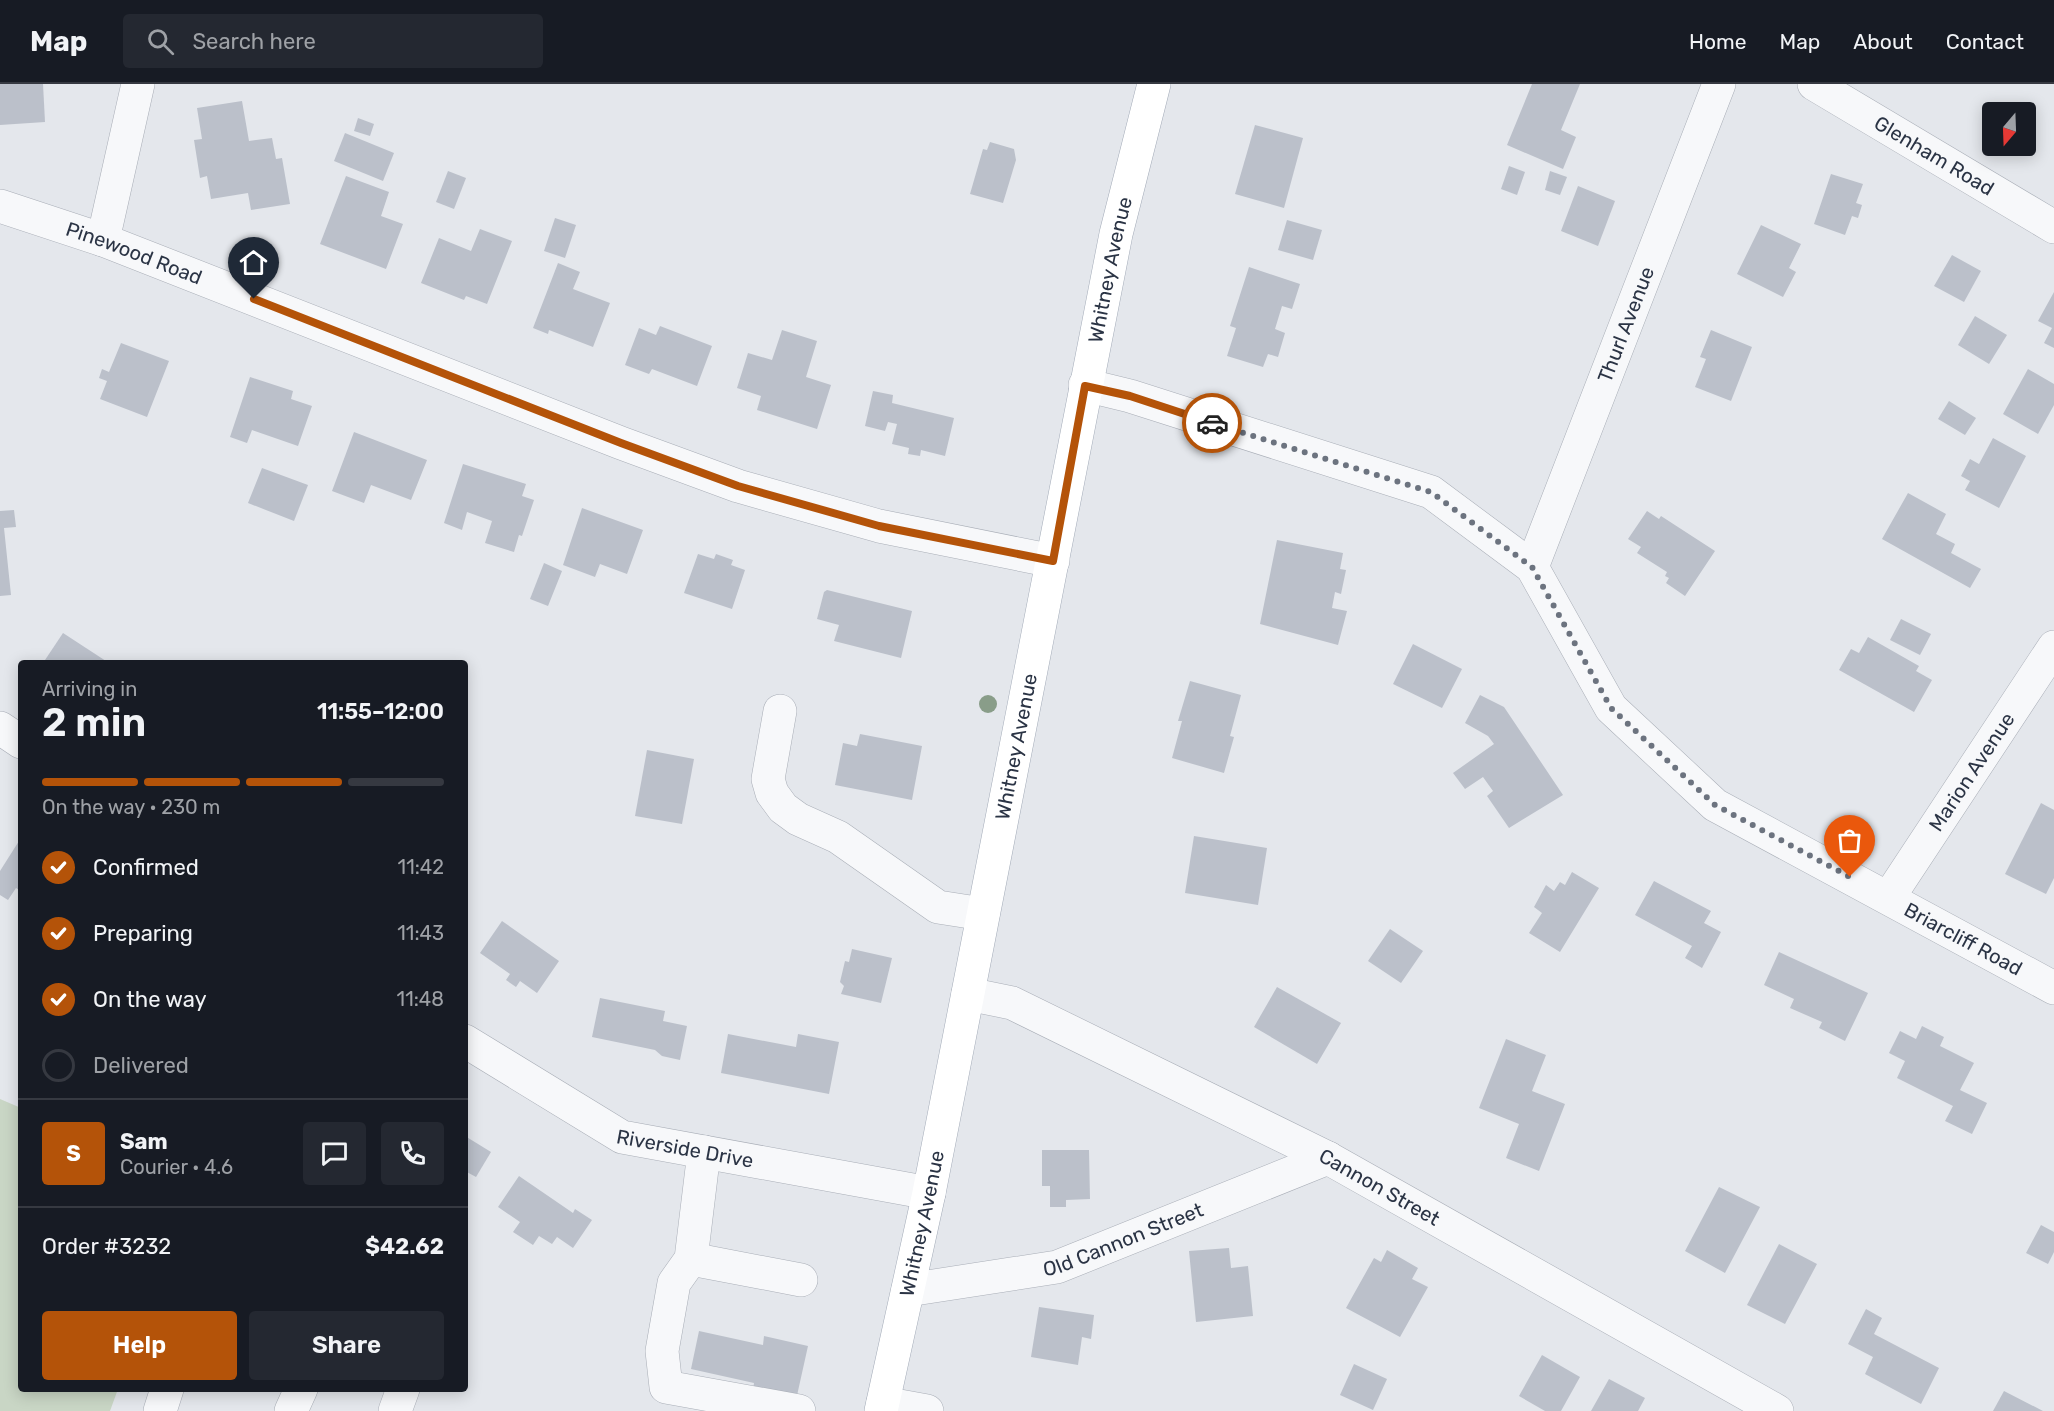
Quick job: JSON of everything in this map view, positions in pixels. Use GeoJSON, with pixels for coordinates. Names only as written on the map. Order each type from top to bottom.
{"type":"FeatureCollection","features":[{"type":"Feature","properties":{"kind":"main road","name":"Whitney Avenue"},"geometry":{"type":"LineString","coordinates":[[882,1407],[929,1193],[1116,234],[1154,84]]}},
{"type":"Feature","properties":{"kind":"street"},"geometry":{"type":"LineString","coordinates":[[103,240],[138,84]]}},
{"type":"Feature","properties":{"kind":"street","name":"Thurl Avenue"},"geometry":{"type":"LineString","coordinates":[[1532,567],[1719,84]]}},
{"type":"Feature","properties":{"kind":"street","name":"Glenham Road"},"geometry":{"type":"LineString","coordinates":[[1814,84],[2054,227]]}},
{"type":"Feature","properties":{"kind":"street","name":"Pinewood Road"},"geometry":{"type":"LineString","coordinates":[[0,206],[103,240],[621,443],[738,486],[879,526],[1053,561]]}},
{"type":"Feature","properties":{"kind":"street","name":"Briarcliff Road"},"geometry":{"type":"LineString","coordinates":[[1085,386],[1130,396],[1431,492],[1532,567],[1611,708],[1715,805],[2054,988]]}},
{"type":"Feature","properties":{"kind":"street","name":"Marion Avenue"},"geometry":{"type":"LineString","coordinates":[[1889,897],[2054,647]]}},
{"type":"Feature","properties":{"kind":"street"},"geometry":{"type":"LineString","coordinates":[[780,711],[768,779],[772,793],[783,808],[798,819],[838,837],[938,907],[983,914]]}},
{"type":"Feature","properties":{"kind":"street"},"geometry":{"type":"LineString","coordinates":[[0,728],[18,740]]}},
{"type":"Feature","properties":{"kind":"street","name":"Cannon Street"},"geometry":{"type":"LineString","coordinates":[[968,994],[1012,1003],[1328,1158],[1777,1411]]}},
{"type":"Feature","properties":{"kind":"street","name":"Riverside Drive"},"geometry":{"type":"LineString","coordinates":[[468,1043],[622,1137],[929,1193]]}},
{"type":"Feature","properties":{"kind":"street"},"geometry":{"type":"LineString","coordinates":[[704,1152],[691,1259],[674,1283],[662,1351],[666,1387],[799,1411]]}},
{"type":"Feature","properties":{"kind":"street","name":"Old Cannon Street"},"geometry":{"type":"LineString","coordinates":[[908,1290],[1057,1267],[1328,1158]]}},
{"type":"Feature","properties":{"kind":"street"},"geometry":{"type":"LineString","coordinates":[[691,1259],[801,1280]]}},
{"type":"Feature","properties":{"kind":"street"},"geometry":{"type":"LineString","coordinates":[[160,1411],[166,1392]]}},
{"type":"Feature","properties":{"kind":"street"},"geometry":{"type":"LineString","coordinates":[[291,1411],[300,1392]]}},
{"type":"Feature","properties":{"kind":"street"},"geometry":{"type":"LineString","coordinates":[[395,1411],[402,1392]]}},
{"type":"Feature","properties":{"kind":"street"},"geometry":{"type":"LineString","coordinates":[[882,1407],[927,1411]]}},
{"type":"Feature","properties":{"kind":"green space"},"geometry":{"type":"Polygon","coordinates":[[[0,1099],[18,1107],[18,1392],[117,1392],[110,1411],[0,1411],[0,1099]]]}},
{"type":"Feature","properties":{"kind":"building"},"geometry":{"type":"Polygon","coordinates":[[[0,84],[43,84],[45,122],[0,125],[0,84]]]}},
{"type":"Feature","properties":{"kind":"building"},"geometry":{"type":"Polygon","coordinates":[[[1532,84],[1580,84],[1561,130],[1576,137],[1563,169],[1507,145],[1532,84]]]}},
{"type":"Feature","properties":{"kind":"building"},"geometry":{"type":"Polygon","coordinates":[[[242,101],[249,141],[272,138],[276,159],[282,158],[290,204],[251,210],[248,193],[211,199],[207,176],[200,178],[194,140],[202,139],[197,108],[242,101]]]}},
{"type":"Feature","properties":{"kind":"building"},"geometry":{"type":"Polygon","coordinates":[[[358,118],[374,124],[370,136],[354,131],[358,118]]]}},
{"type":"Feature","properties":{"kind":"building"},"geometry":{"type":"Polygon","coordinates":[[[1255,125],[1303,138],[1284,208],[1235,194],[1255,125]]]}},
{"type":"Feature","properties":{"kind":"building"},"geometry":{"type":"Polygon","coordinates":[[[345,133],[394,153],[383,181],[334,161],[345,133]]]}},
{"type":"Feature","properties":{"kind":"building"},"geometry":{"type":"Polygon","coordinates":[[[990,142],[1014,149],[1016,160],[1003,203],[970,194],[983,149],[987,150],[990,142]]]}},
{"type":"Feature","properties":{"kind":"building"},"geometry":{"type":"Polygon","coordinates":[[[1509,166],[1525,172],[1517,195],[1501,189],[1509,166]]]}},
{"type":"Feature","properties":{"kind":"building"},"geometry":{"type":"Polygon","coordinates":[[[448,171],[466,178],[454,209],[436,202],[448,171]]]}},
{"type":"Feature","properties":{"kind":"building"},"geometry":{"type":"Polygon","coordinates":[[[1550,171],[1567,177],[1560,195],[1545,190],[1550,171]]]}},
{"type":"Feature","properties":{"kind":"building"},"geometry":{"type":"Polygon","coordinates":[[[1831,174],[1863,184],[1856,203],[1862,205],[1858,218],[1852,216],[1845,235],[1814,224],[1831,174]]]}},
{"type":"Feature","properties":{"kind":"building"},"geometry":{"type":"Polygon","coordinates":[[[346,176],[389,192],[381,216],[403,224],[386,269],[320,244],[346,176]]]}},
{"type":"Feature","properties":{"kind":"building"},"geometry":{"type":"Polygon","coordinates":[[[1578,186],[1615,201],[1598,246],[1561,231],[1578,186]]]}},
{"type":"Feature","properties":{"kind":"building"},"geometry":{"type":"Polygon","coordinates":[[[555,218],[576,225],[565,258],[544,251],[555,218]]]}},
{"type":"Feature","properties":{"kind":"building"},"geometry":{"type":"Polygon","coordinates":[[[1287,220],[1322,230],[1313,260],[1278,250],[1287,220]]]}},
{"type":"Feature","properties":{"kind":"building"},"geometry":{"type":"Polygon","coordinates":[[[1761,225],[1801,244],[1789,268],[1796,272],[1783,297],[1737,274],[1761,225]]]}},
{"type":"Feature","properties":{"kind":"building"},"geometry":{"type":"Polygon","coordinates":[[[480,229],[512,241],[487,304],[466,296],[464,300],[421,283],[439,238],[471,251],[480,229]]]}},
{"type":"Feature","properties":{"kind":"building"},"geometry":{"type":"Polygon","coordinates":[[[1952,255],[1981,271],[1964,302],[1934,286],[1952,255]]]}},
{"type":"Feature","properties":{"kind":"building"},"geometry":{"type":"Polygon","coordinates":[[[558,263],[580,272],[573,289],[610,303],[593,347],[549,330],[548,334],[533,328],[558,263]]]}},
{"type":"Feature","properties":{"kind":"building"},"geometry":{"type":"Polygon","coordinates":[[[1249,267],[1300,284],[1292,309],[1282,306],[1275,329],[1285,333],[1278,357],[1268,354],[1263,367],[1227,356],[1236,328],[1230,326],[1249,267]]]}},
{"type":"Feature","properties":{"kind":"building"},"geometry":{"type":"Polygon","coordinates":[[[2054,292],[2054,348],[2044,343],[2052,328],[2038,321],[2054,292]]]}},
{"type":"Feature","properties":{"kind":"building"},"geometry":{"type":"Polygon","coordinates":[[[1975,316],[2007,335],[1989,364],[1958,345],[1975,316]]]}},
{"type":"Feature","properties":{"kind":"building"},"geometry":{"type":"Polygon","coordinates":[[[660,326],[712,346],[697,386],[652,369],[649,374],[625,365],[639,328],[656,335],[660,326]]]}},
{"type":"Feature","properties":{"kind":"building"},"geometry":{"type":"Polygon","coordinates":[[[782,330],[817,341],[806,377],[831,385],[817,429],[757,410],[761,396],[737,388],[748,353],[772,360],[782,330]]]}},
{"type":"Feature","properties":{"kind":"building"},"geometry":{"type":"Polygon","coordinates":[[[1711,330],[1752,347],[1731,401],[1695,387],[1706,359],[1700,357],[1711,330]]]}},
{"type":"Feature","properties":{"kind":"building"},"geometry":{"type":"Polygon","coordinates":[[[121,343],[169,361],[147,417],[100,399],[107,381],[99,378],[102,369],[109,372],[121,343]]]}},
{"type":"Feature","properties":{"kind":"building"},"geometry":{"type":"Polygon","coordinates":[[[2028,369],[2054,384],[2054,405],[2038,434],[2003,414],[2028,369]]]}},
{"type":"Feature","properties":{"kind":"building"},"geometry":{"type":"Polygon","coordinates":[[[250,377],[293,391],[291,399],[312,406],[298,446],[252,430],[247,443],[230,437],[250,377]]]}},
{"type":"Feature","properties":{"kind":"building"},"geometry":{"type":"Polygon","coordinates":[[[873,391],[893,395],[892,403],[954,418],[945,456],[921,450],[920,456],[908,454],[909,448],[892,444],[897,424],[888,422],[885,431],[865,426],[873,391]]]}},
{"type":"Feature","properties":{"kind":"building"},"geometry":{"type":"Polygon","coordinates":[[[1949,401],[1976,418],[1965,435],[1938,419],[1949,401]]]}},
{"type":"Feature","properties":{"kind":"building"},"geometry":{"type":"Polygon","coordinates":[[[354,432],[427,460],[411,500],[371,485],[364,503],[332,491],[354,432]]]}},
{"type":"Feature","properties":{"kind":"building"},"geometry":{"type":"Polygon","coordinates":[[[1993,438],[2026,456],[1999,508],[1965,490],[1970,481],[1961,476],[1970,459],[1979,464],[1993,438]]]}},
{"type":"Feature","properties":{"kind":"building"},"geometry":{"type":"Polygon","coordinates":[[[463,464],[526,484],[522,496],[534,500],[514,552],[485,543],[492,521],[467,512],[462,530],[444,523],[463,464]]]}},
{"type":"Feature","properties":{"kind":"building"},"geometry":{"type":"Polygon","coordinates":[[[262,468],[308,485],[294,521],[248,503],[262,468]]]}},
{"type":"Feature","properties":{"kind":"building"},"geometry":{"type":"Polygon","coordinates":[[[1908,493],[1946,514],[1936,534],[1955,544],[1951,553],[1981,569],[1970,588],[1882,539],[1908,493]]]}},
{"type":"Feature","properties":{"kind":"building"},"geometry":{"type":"Polygon","coordinates":[[[582,508],[643,530],[627,574],[600,564],[595,577],[563,565],[582,508]]]}},
{"type":"Feature","properties":{"kind":"building"},"geometry":{"type":"Polygon","coordinates":[[[14,510],[16,527],[4,528],[11,595],[0,596],[0,511],[14,510]]]}},
{"type":"Feature","properties":{"kind":"building"},"geometry":{"type":"Polygon","coordinates":[[[1647,511],[1659,519],[1661,516],[1715,551],[1685,596],[1666,583],[1669,578],[1665,576],[1667,572],[1637,553],[1641,547],[1628,539],[1647,511]]]}},
{"type":"Feature","properties":{"kind":"building"},"geometry":{"type":"Polygon","coordinates":[[[1277,540],[1343,553],[1340,569],[1346,570],[1341,594],[1335,592],[1332,608],[1347,611],[1338,645],[1260,624],[1277,540]]]}},
{"type":"Feature","properties":{"kind":"building"},"geometry":{"type":"Polygon","coordinates":[[[698,554],[714,559],[716,554],[733,560],[731,565],[745,570],[732,609],[684,593],[698,554]]]}},
{"type":"Feature","properties":{"kind":"building"},"geometry":{"type":"Polygon","coordinates":[[[544,563],[562,571],[548,606],[530,599],[544,563]]]}},
{"type":"Feature","properties":{"kind":"building"},"geometry":{"type":"Polygon","coordinates":[[[827,590],[912,611],[901,658],[834,641],[839,625],[817,619],[824,592],[827,590]]]}},
{"type":"Feature","properties":{"kind":"building"},"geometry":{"type":"Polygon","coordinates":[[[1901,619],[1931,634],[1920,655],[1890,640],[1901,619]]]}},
{"type":"Feature","properties":{"kind":"building"},"geometry":{"type":"Polygon","coordinates":[[[63,633],[104,660],[45,660],[63,633]]]}},
{"type":"Feature","properties":{"kind":"building"},"geometry":{"type":"Polygon","coordinates":[[[1868,637],[1919,666],[1916,671],[1932,680],[1914,712],[1839,670],[1851,649],[1859,653],[1868,637]]]}},
{"type":"Feature","properties":{"kind":"building"},"geometry":{"type":"Polygon","coordinates":[[[1413,644],[1462,669],[1442,708],[1393,684],[1413,644]]]}},
{"type":"Feature","properties":{"kind":"building"},"geometry":{"type":"Polygon","coordinates":[[[1190,681],[1241,695],[1230,736],[1234,737],[1224,773],[1172,758],[1182,721],[1178,721],[1190,681]]]}},
{"type":"Feature","properties":{"kind":"building"},"geometry":{"type":"Polygon","coordinates":[[[1480,695],[1504,707],[1563,795],[1509,828],[1487,796],[1493,791],[1483,777],[1465,789],[1453,773],[1494,744],[1488,736],[1465,723],[1480,695]]]}},
{"type":"Feature","properties":{"kind":"building"},"geometry":{"type":"Polygon","coordinates":[[[860,734],[922,746],[912,800],[835,785],[843,743],[857,746],[860,734]]]}},
{"type":"Feature","properties":{"kind":"building"},"geometry":{"type":"Polygon","coordinates":[[[647,750],[694,759],[682,824],[635,816],[647,750]]]}},
{"type":"Feature","properties":{"kind":"building"},"geometry":{"type":"Polygon","coordinates":[[[2041,803],[2054,810],[2054,878],[2046,894],[2005,874],[2041,803]]]}},
{"type":"Feature","properties":{"kind":"building"},"geometry":{"type":"Polygon","coordinates":[[[1194,836],[1267,848],[1258,905],[1185,893],[1194,836]]]}},
{"type":"Feature","properties":{"kind":"building"},"geometry":{"type":"Polygon","coordinates":[[[18,843],[18,889],[16,888],[8,900],[0,895],[0,871],[18,843]]]}},
{"type":"Feature","properties":{"kind":"building"},"geometry":{"type":"Polygon","coordinates":[[[1572,872],[1599,888],[1560,952],[1529,933],[1542,913],[1534,907],[1546,885],[1554,891],[1560,882],[1565,885],[1572,872]]]}},
{"type":"Feature","properties":{"kind":"building"},"geometry":{"type":"Polygon","coordinates":[[[1654,881],[1711,911],[1704,923],[1721,932],[1702,968],[1685,958],[1692,946],[1635,915],[1654,881]]]}},
{"type":"Feature","properties":{"kind":"building"},"geometry":{"type":"Polygon","coordinates":[[[502,921],[559,961],[537,993],[520,981],[516,987],[506,980],[510,974],[480,953],[502,921]]]}},
{"type":"Feature","properties":{"kind":"building"},"geometry":{"type":"Polygon","coordinates":[[[1390,929],[1423,951],[1401,983],[1368,961],[1390,929]]]}},
{"type":"Feature","properties":{"kind":"building"},"geometry":{"type":"Polygon","coordinates":[[[852,949],[892,958],[881,1003],[841,994],[844,986],[840,982],[845,961],[849,962],[852,949]]]}},
{"type":"Feature","properties":{"kind":"building"},"geometry":{"type":"Polygon","coordinates":[[[1779,952],[1868,993],[1845,1041],[1819,1028],[1822,1022],[1790,1008],[1794,999],[1764,985],[1779,952]]]}},
{"type":"Feature","properties":{"kind":"building"},"geometry":{"type":"Polygon","coordinates":[[[1277,987],[1341,1023],[1317,1064],[1254,1027],[1277,987]]]}},
{"type":"Feature","properties":{"kind":"building"},"geometry":{"type":"Polygon","coordinates":[[[600,998],[665,1011],[663,1021],[687,1026],[680,1060],[662,1056],[655,1050],[592,1037],[600,998]]]}},
{"type":"Feature","properties":{"kind":"building"},"geometry":{"type":"Polygon","coordinates":[[[1922,1026],[1944,1037],[1940,1046],[1974,1063],[1960,1090],[1987,1103],[1972,1134],[1945,1121],[1953,1106],[1897,1078],[1905,1061],[1889,1053],[1900,1031],[1916,1039],[1922,1026]]]}},
{"type":"Feature","properties":{"kind":"building"},"geometry":{"type":"Polygon","coordinates":[[[728,1034],[796,1047],[798,1034],[839,1042],[829,1094],[721,1073],[728,1034]]]}},
{"type":"Feature","properties":{"kind":"building"},"geometry":{"type":"Polygon","coordinates":[[[1506,1039],[1546,1055],[1532,1091],[1565,1104],[1539,1171],[1506,1158],[1519,1124],[1479,1108],[1506,1039]]]}},
{"type":"Feature","properties":{"kind":"building"},"geometry":{"type":"Polygon","coordinates":[[[468,1138],[491,1152],[476,1177],[468,1173],[468,1138]]]}},
{"type":"Feature","properties":{"kind":"building"},"geometry":{"type":"Polygon","coordinates":[[[1042,1150],[1089,1150],[1090,1199],[1066,1200],[1066,1207],[1050,1207],[1050,1186],[1042,1186],[1042,1150]]]}},
{"type":"Feature","properties":{"kind":"building"},"geometry":{"type":"Polygon","coordinates":[[[519,1176],[573,1213],[575,1209],[592,1220],[573,1248],[557,1237],[552,1244],[539,1236],[533,1245],[513,1232],[520,1222],[498,1207],[519,1176]]]}},
{"type":"Feature","properties":{"kind":"building"},"geometry":{"type":"Polygon","coordinates":[[[1719,1187],[1760,1207],[1725,1273],[1685,1251],[1719,1187]]]}},
{"type":"Feature","properties":{"kind":"building"},"geometry":{"type":"Polygon","coordinates":[[[2041,1225],[2054,1232],[2054,1252],[2048,1264],[2026,1253],[2041,1225]]]}},
{"type":"Feature","properties":{"kind":"building"},"geometry":{"type":"Polygon","coordinates":[[[1779,1244],[1817,1264],[1785,1324],[1747,1305],[1779,1244]]]}},
{"type":"Feature","properties":{"kind":"building"},"geometry":{"type":"Polygon","coordinates":[[[1229,1248],[1231,1268],[1248,1266],[1253,1316],[1196,1322],[1189,1251],[1229,1248]]]}},
{"type":"Feature","properties":{"kind":"building"},"geometry":{"type":"Polygon","coordinates":[[[1387,1250],[1418,1268],[1412,1279],[1428,1287],[1400,1337],[1346,1308],[1374,1258],[1381,1262],[1387,1250]]]}},
{"type":"Feature","properties":{"kind":"building"},"geometry":{"type":"Polygon","coordinates":[[[1039,1307],[1094,1315],[1091,1339],[1082,1337],[1078,1365],[1031,1357],[1039,1307]]]}},
{"type":"Feature","properties":{"kind":"building"},"geometry":{"type":"Polygon","coordinates":[[[1866,1309],[1882,1318],[1874,1334],[1939,1368],[1921,1404],[1865,1374],[1873,1357],[1848,1344],[1866,1309]]]}},
{"type":"Feature","properties":{"kind":"building"},"geometry":{"type":"Polygon","coordinates":[[[699,1331],[763,1345],[764,1336],[808,1346],[796,1400],[753,1390],[754,1383],[691,1369],[699,1331]]]}},
{"type":"Feature","properties":{"kind":"building"},"geometry":{"type":"Polygon","coordinates":[[[1542,1355],[1580,1377],[1561,1411],[1545,1411],[1519,1396],[1542,1355]]]}},
{"type":"Feature","properties":{"kind":"building"},"geometry":{"type":"Polygon","coordinates":[[[1354,1364],[1387,1379],[1373,1410],[1340,1395],[1354,1364]]]}},
{"type":"Feature","properties":{"kind":"building"},"geometry":{"type":"Polygon","coordinates":[[[1609,1379],[1645,1398],[1638,1411],[1591,1411],[1609,1379]]]}},
{"type":"Feature","properties":{"kind":"building"},"geometry":{"type":"Polygon","coordinates":[[[2004,1391],[2043,1411],[1993,1411],[2004,1391]]]}},
{"type":"Feature","properties":{"kind":"way so far"},"geometry":{"type":"LineString","coordinates":[[1212,423],[1431,492],[1532,567],[1611,708],[1715,805],[1850,877]]}},
{"type":"Feature","properties":{"kind":"route"},"geometry":{"type":"LineString","coordinates":[[254,299],[621,443],[738,486],[879,526],[1053,561],[1085,386],[1130,396],[1212,423]]}}]}
